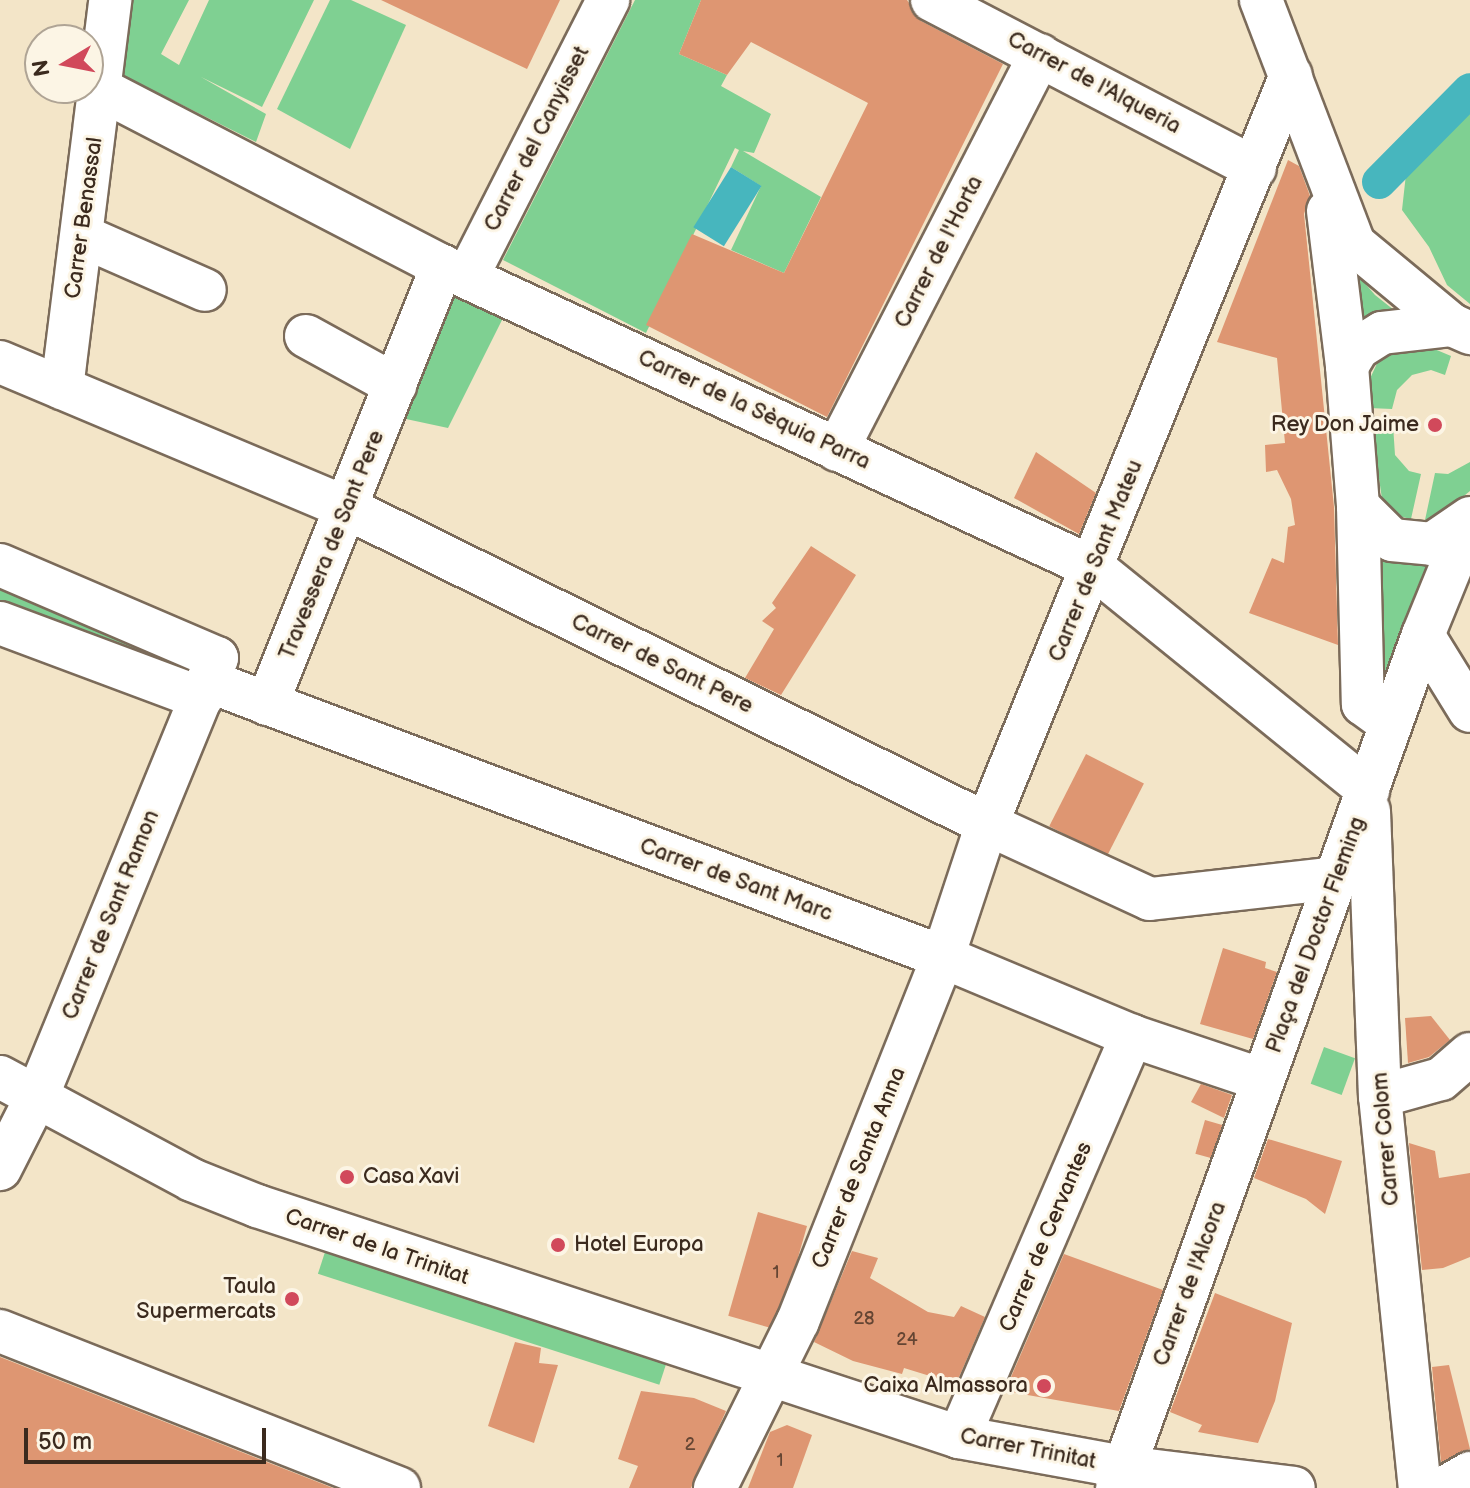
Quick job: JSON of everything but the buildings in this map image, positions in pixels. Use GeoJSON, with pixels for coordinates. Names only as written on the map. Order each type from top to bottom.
{"type":"FeatureCollection","features":[{"type":"Feature","properties":{"kind":"street","name":"Carrer Benassal"},"geometry":{"type":"LineString","coordinates":[[104,68],[110,0]]}},
{"type":"Feature","properties":{"kind":"street","name":"Carrer del Canyisset"},"geometry":{"type":"LineString","coordinates":[[469,278],[608,0]]}},
{"type":"Feature","properties":{"kind":"street","name":"Carrer de l'Alqueria"},"geometry":{"type":"LineString","coordinates":[[932,0],[1255,168]]}},
{"type":"Feature","properties":{"kind":"street"},"geometry":{"type":"LineString","coordinates":[[1261,0],[1354,244],[1461,329]]}},
{"type":"Feature","properties":{"kind":"street","name":"Carrer de l'Horta"},"geometry":{"type":"LineString","coordinates":[[837,450],[1040,55]]}},
{"type":"Feature","properties":{"kind":"street","name":"Carrer de Sant Mateu"},"geometry":{"type":"LineString","coordinates":[[943,957],[987,824],[1094,568],[1291,75]]}},
{"type":"Feature","properties":{"kind":"street","name":"Carrer de la Sèquia Parra"},"geometry":{"type":"LineString","coordinates":[[104,91],[469,278],[1094,568],[1368,790]]}},
{"type":"Feature","properties":{"kind":"street","name":"Carrer Benassal"},"geometry":{"type":"LineString","coordinates":[[62,388],[100,104]]}},
{"type":"Feature","properties":{"kind":"street"},"geometry":{"type":"LineString","coordinates":[[1255,168],[1280,157],[1321,158]]}},
{"type":"Feature","properties":{"kind":"street"},"geometry":{"type":"LineString","coordinates":[[1321,158],[1347,366],[1358,506],[1363,704],[1391,724]]}},
{"type":"Feature","properties":{"kind":"street"},"geometry":{"type":"LineString","coordinates":[[82,236],[205,290]]}},
{"type":"Feature","properties":{"kind":"street","name":"Travessera de Sant Pere"},"geometry":{"type":"LineString","coordinates":[[267,704],[349,509],[395,385],[469,278]]}},
{"type":"Feature","properties":{"kind":"street"},"geometry":{"type":"LineString","coordinates":[[1347,366],[1358,348],[1382,333],[1461,329]]}},
{"type":"Feature","properties":{"kind":"street"},"geometry":{"type":"LineString","coordinates":[[306,336],[395,385]]}},
{"type":"Feature","properties":{"kind":"street","name":"Carrer de Sant Pere"},"geometry":{"type":"LineString","coordinates":[[0,362],[349,509],[987,824],[1150,899],[1336,878]]}},
{"type":"Feature","properties":{"kind":"street"},"geometry":{"type":"LineString","coordinates":[[1358,506],[1392,540],[1432,544],[1470,519]]}},
{"type":"Feature","properties":{"kind":"street","name":"Plaça del Doctor Fleming"},"geometry":{"type":"LineString","coordinates":[[1263,1080],[1423,635],[1470,519]]}},
{"type":"Feature","properties":{"kind":"street","name":"Carrer de Sant Marc"},"geometry":{"type":"LineString","coordinates":[[0,565],[208,679],[267,704],[943,957],[1132,1036],[1263,1080]]}},
{"type":"Feature","properties":{"kind":"street","name":"Carrer de Sant Marc"},"geometry":{"type":"LineString","coordinates":[[0,623],[208,679]]}},
{"type":"Feature","properties":{"kind":"street"},"geometry":{"type":"LineString","coordinates":[[1423,635],[1470,711]]}},
{"type":"Feature","properties":{"kind":"street","name":"Carrer de Sant Ramon"},"geometry":{"type":"LineString","coordinates":[[0,1169],[37,1096],[208,679]]}},
{"type":"Feature","properties":{"kind":"street","name":"Carrer Colom"},"geometry":{"type":"LineString","coordinates":[[1368,790],[1380,1096],[1420,1488]]}},
{"type":"Feature","properties":{"kind":"street","name":"Carrer de Santa Anna"},"geometry":{"type":"LineString","coordinates":[[715,1488],[770,1377],[943,957]]}},
{"type":"Feature","properties":{"kind":"street","name":"Carrer de Cervantes"},"geometry":{"type":"LineString","coordinates":[[959,1437],[1132,1036]]}},
{"type":"Feature","properties":{"kind":"street"},"geometry":{"type":"LineString","coordinates":[[1380,1096],[1441,1079],[1470,1054]]}},
{"type":"Feature","properties":{"kind":"street","name":"Carrer de la Trinitat"},"geometry":{"type":"LineString","coordinates":[[0,1077],[192,1180],[257,1206],[770,1377]]}},
{"type":"Feature","properties":{"kind":"street","name":"Carrer de l'Alcora"},"geometry":{"type":"LineString","coordinates":[[1121,1478],[1263,1080]]}},
{"type":"Feature","properties":{"kind":"street"},"geometry":{"type":"LineString","coordinates":[[0,1331],[399,1488]]}},
{"type":"Feature","properties":{"kind":"street","name":"Carrer Trinitat"},"geometry":{"type":"LineString","coordinates":[[770,1377],[959,1437],[1121,1478],[1294,1488]]}},
{"type":"Feature","properties":{"kind":"street"},"geometry":{"type":"LineString","coordinates":[[1444,1488],[1470,1473]]}},
{"type":"Feature","properties":{"kind":"green space"},"geometry":{"type":"Polygon","coordinates":[[[130,0],[189,0],[161,54],[179,65],[209,0],[314,0],[262,107],[201,77],[266,114],[256,142],[122,75],[130,0]]]}},
{"type":"Feature","properties":{"kind":"green space"},"geometry":{"type":"Polygon","coordinates":[[[330,0],[351,0],[406,25],[350,149],[277,109],[330,0]]]}},
{"type":"Feature","properties":{"kind":"green space"},"geometry":{"type":"Polygon","coordinates":[[[635,0],[701,0],[679,54],[727,75],[721,86],[771,114],[754,153],[743,151],[821,197],[784,273],[731,250],[761,186],[731,167],[739,150],[735,148],[646,333],[503,260],[635,0]]]}},
{"type":"Feature","properties":{"kind":"green space"},"geometry":{"type":"Polygon","coordinates":[[[1470,99],[1470,304],[1447,285],[1429,247],[1402,210],[1407,165],[1439,143],[1470,99]]]}},
{"type":"Feature","properties":{"kind":"green space"},"geometry":{"type":"Polygon","coordinates":[[[1339,253],[1375,295],[1404,318],[1350,340],[1339,253]]]}},
{"type":"Feature","properties":{"kind":"green space"},"geometry":{"type":"Polygon","coordinates":[[[445,296],[483,296],[507,310],[448,428],[392,416],[445,296]]]}},
{"type":"Feature","properties":{"kind":"green space"},"geometry":{"type":"Polygon","coordinates":[[[1432,348],[1451,356],[1445,375],[1431,370],[1412,375],[1397,390],[1392,409],[1369,408],[1367,385],[1380,357],[1391,349],[1432,348]]]}},
{"type":"Feature","properties":{"kind":"green space"},"geometry":{"type":"Polygon","coordinates":[[[1371,423],[1393,425],[1395,455],[1409,471],[1421,474],[1411,519],[1398,516],[1382,499],[1371,423]]]}},
{"type":"Feature","properties":{"kind":"green space"},"geometry":{"type":"Polygon","coordinates":[[[1470,462],[1470,491],[1439,516],[1425,520],[1435,473],[1448,474],[1470,462]]]}},
{"type":"Feature","properties":{"kind":"green space"},"geometry":{"type":"Polygon","coordinates":[[[1364,541],[1401,563],[1440,565],[1377,708],[1364,541]]]}},
{"type":"Feature","properties":{"kind":"green space"},"geometry":{"type":"Polygon","coordinates":[[[0,578],[195,664],[187,674],[0,601],[0,578]]]}},
{"type":"Feature","properties":{"kind":"green space"},"geometry":{"type":"Polygon","coordinates":[[[1324,1047],[1355,1058],[1342,1095],[1311,1084],[1324,1047]]]}},
{"type":"Feature","properties":{"kind":"green space"},"geometry":{"type":"Polygon","coordinates":[[[325,1252],[666,1363],[659,1385],[318,1274],[325,1252]]]}},
{"type":"Feature","properties":{"kind":"water"},"geometry":{"type":"Polygon","coordinates":[[[731,167],[762,186],[724,246],[693,227],[731,167]]]}},
{"type":"Feature","properties":{"kind":"waterway"},"geometry":{"type":"LineString","coordinates":[[1379,182],[1470,90]]}},
{"type":"Feature","properties":{"kind":"place","name":"Rey Don Jaime"},"geometry":{"type":"Point","coordinates":[1435,425]}},
{"type":"Feature","properties":{"kind":"place","name":"Casa Xavi"},"geometry":{"type":"Point","coordinates":[347,1177]}},
{"type":"Feature","properties":{"kind":"place","name":"Hotel Europa"},"geometry":{"type":"Point","coordinates":[558,1245]}},
{"type":"Feature","properties":{"kind":"place","name":"Taula Supermercats"},"geometry":{"type":"Point","coordinates":[292,1299]}},
{"type":"Feature","properties":{"kind":"place","name":"Caixa Almassora"},"geometry":{"type":"Point","coordinates":[1044,1386]}}]}
